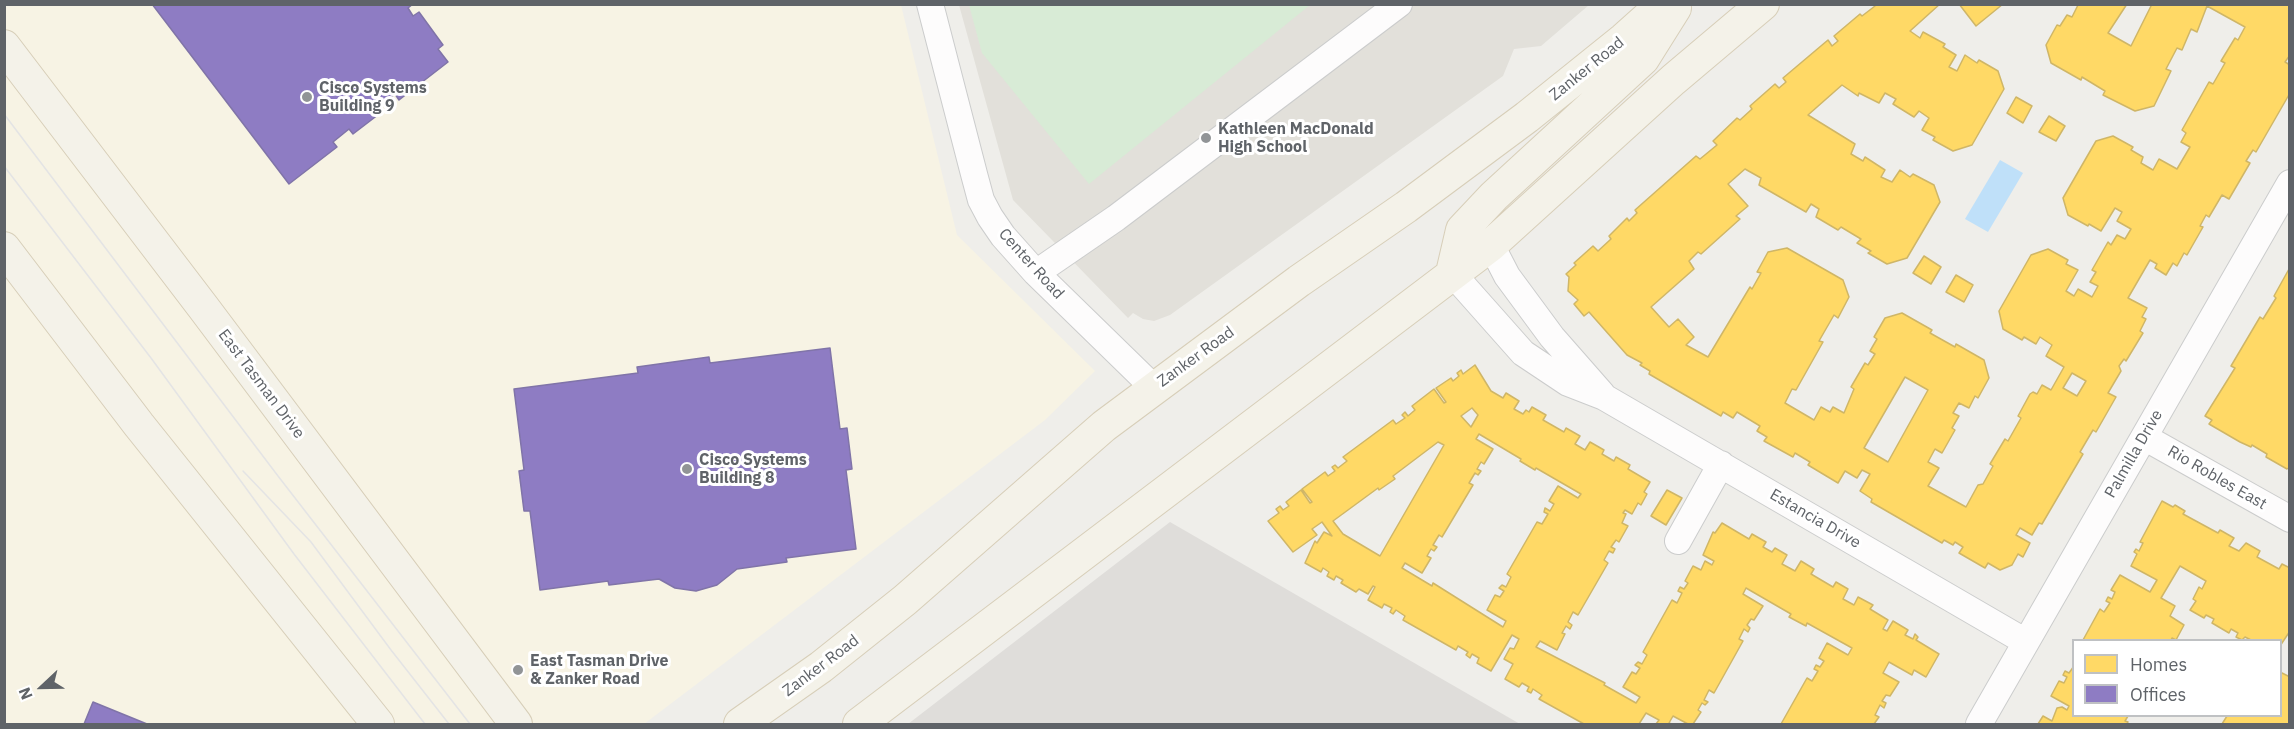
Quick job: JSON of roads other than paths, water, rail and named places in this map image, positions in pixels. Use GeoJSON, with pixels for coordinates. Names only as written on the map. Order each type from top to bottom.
{"type":"FeatureCollection","features":[{"type":"Feature","properties":{"kind":"main road","name":"Zanker Road"},"geometry":{"type":"LineString","coordinates":[[740,724],[821,667],[905,600],[1104,426],[1527,117],[1624,39],[1663,4]]}},
{"type":"Feature","properties":{"kind":"main road"},"geometry":{"type":"LineString","coordinates":[[1452,273],[1462,230],[1494,196],[1643,59],[1678,4]]}},
{"type":"Feature","properties":{"kind":"main road"},"geometry":{"type":"LineString","coordinates":[[859,724],[1491,245],[1672,80],[1763,4]]}},
{"type":"Feature","properties":{"kind":"main road","name":"East Tasman Drive"},"geometry":{"type":"LineString","coordinates":[[4,46],[516,724]]}},
{"type":"Feature","properties":{"kind":"main road"},"geometry":{"type":"LineString","coordinates":[[4,248],[139,425],[378,724]]}},
{"type":"Feature","properties":{"kind":"street","name":"Center Road"},"geometry":{"type":"LineString","coordinates":[[930,4],[981,200],[1002,236],[1036,273],[1154,388]]}},
{"type":"Feature","properties":{"kind":"street"},"geometry":{"type":"LineString","coordinates":[[1036,273],[1082,243],[1399,4]]}},
{"type":"Feature","properties":{"kind":"street","name":"Palmilla Drive"},"geometry":{"type":"LineString","coordinates":[[1979,724],[2144,437],[2285,199]]}},
{"type":"Feature","properties":{"kind":"street","name":"Estancia Drive"},"geometry":{"type":"LineString","coordinates":[[1491,245],[1508,276],[1552,337],[1604,397]]}},
{"type":"Feature","properties":{"kind":"street","name":"Estancia Drive"},"geometry":{"type":"LineString","coordinates":[[1452,273],[1523,353],[1568,383],[1604,397],[2026,642]]}},
{"type":"Feature","properties":{"kind":"street","name":"Rio Robles East"},"geometry":{"type":"LineString","coordinates":[[2144,437],[2289,519]]}},
{"type":"Feature","properties":{"kind":"street"},"geometry":{"type":"LineString","coordinates":[[1678,541],[1721,464]]}},
{"type":"Feature","properties":{"kind":"water"},"geometry":{"type":"Polygon","coordinates":[[[2000,160],[2023,173],[1988,232],[1965,219],[2000,160]]]}},
{"type":"Feature","properties":{"kind":"tram line"},"geometry":{"type":"LineString","coordinates":[[4,114],[278,476],[470,724]]}},
{"type":"Feature","properties":{"kind":"tram line"},"geometry":{"type":"LineString","coordinates":[[4,166],[151,358],[294,554],[425,724]]}},
{"type":"Feature","properties":{"kind":"tram line"},"geometry":{"type":"LineString","coordinates":[[243,471],[311,542],[449,724]]}},
{"type":"Feature","properties":{"kind":"place","name":"Cisco Systems Building 9"},"geometry":{"type":"Point","coordinates":[307,97]}},
{"type":"Feature","properties":{"kind":"place","name":"Kathleen MacDonald High School"},"geometry":{"type":"Point","coordinates":[1206,138]}},
{"type":"Feature","properties":{"kind":"place","name":"Cisco Systems Building 8"},"geometry":{"type":"Point","coordinates":[687,469]}},
{"type":"Feature","properties":{"kind":"place","name":"East Tasman Drive & Zanker Road"},"geometry":{"type":"Point","coordinates":[518,670]}}]}
